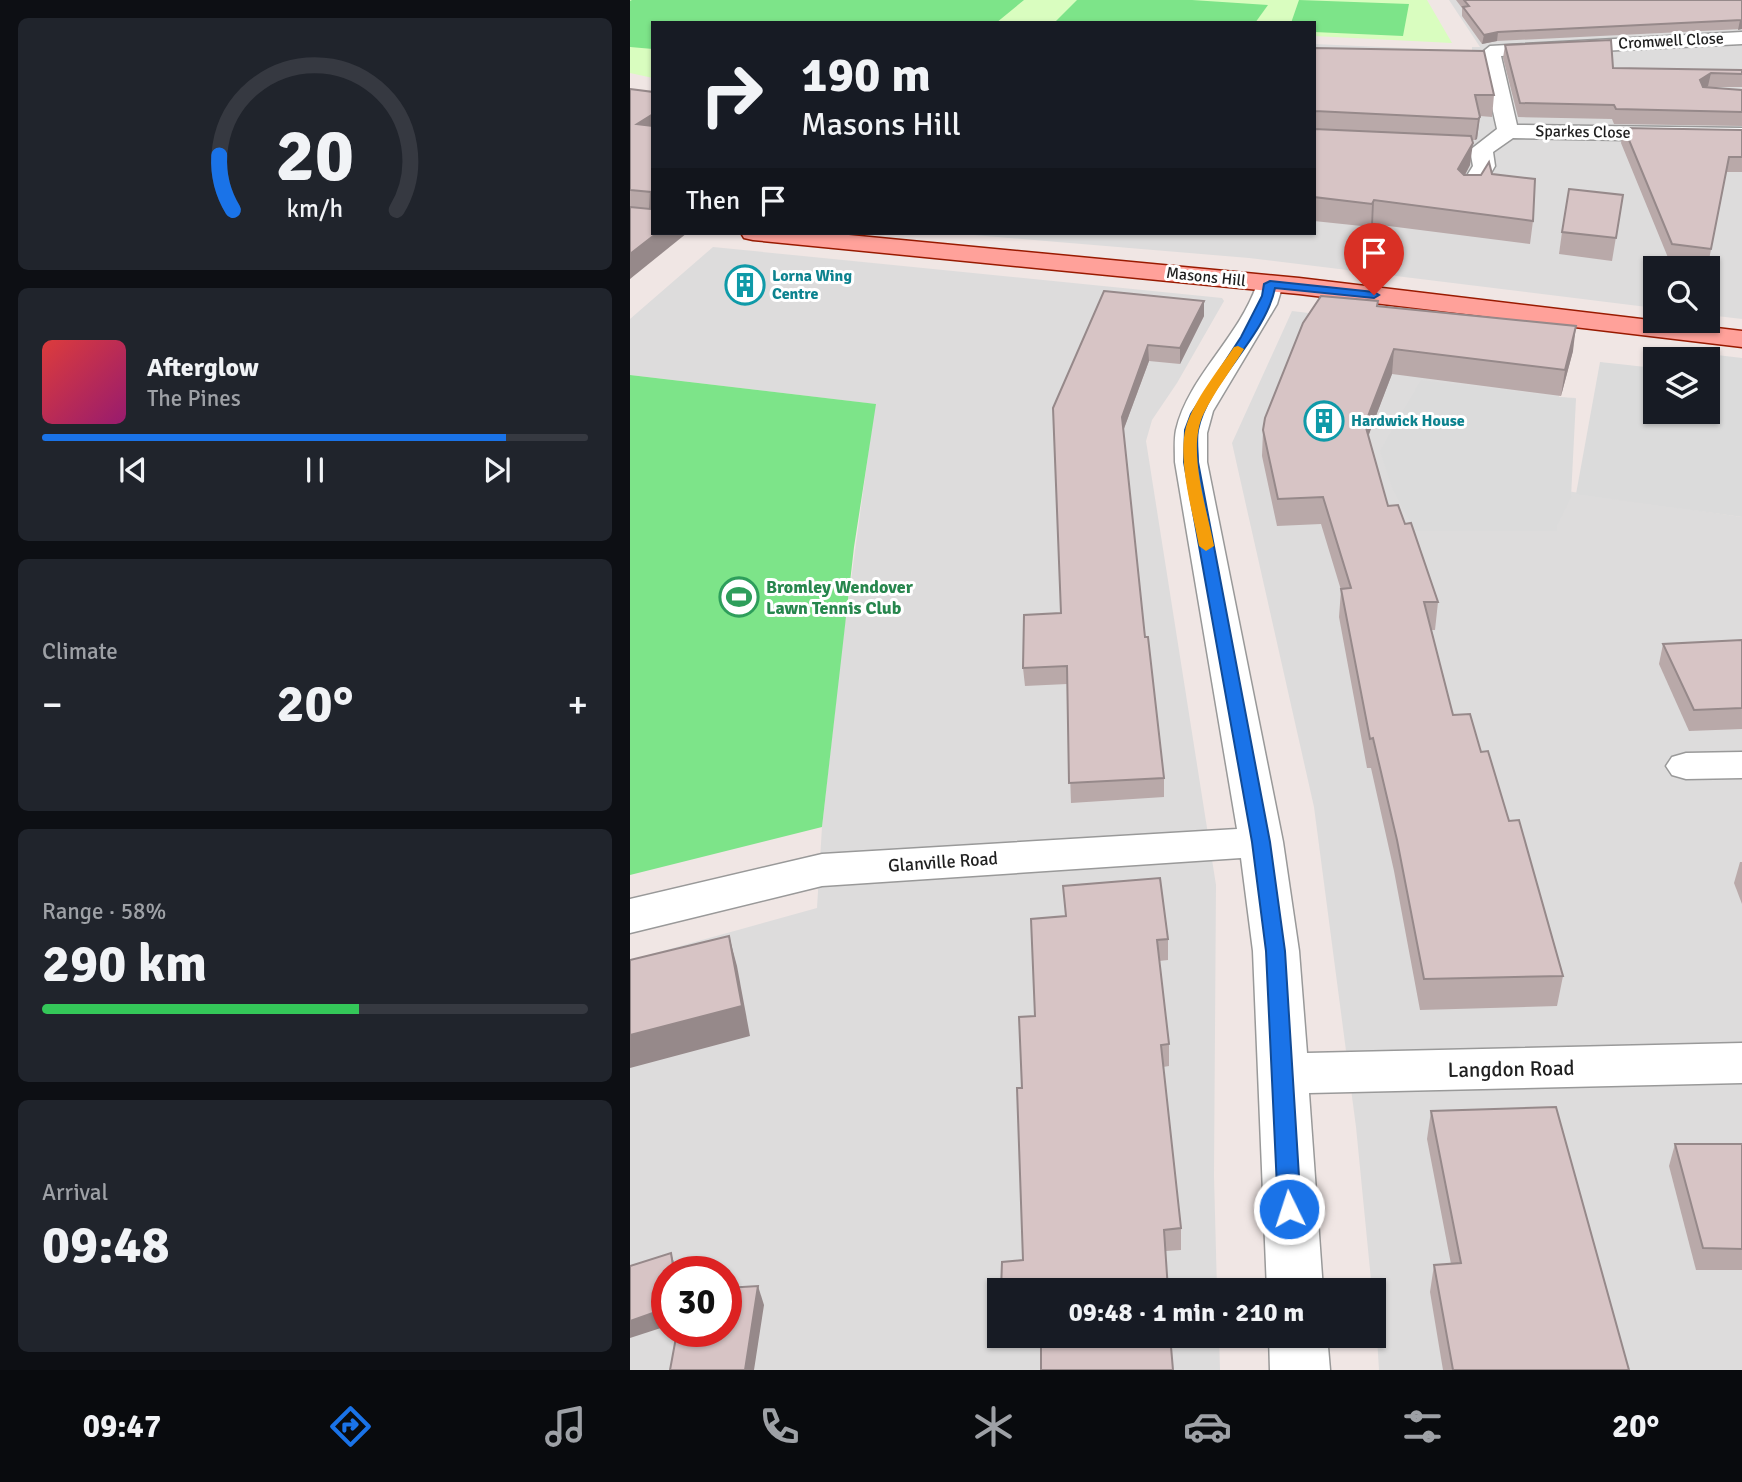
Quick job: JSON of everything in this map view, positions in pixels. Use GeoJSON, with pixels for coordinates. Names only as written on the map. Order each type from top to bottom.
{"type":"FeatureCollection","features":[{"type":"Feature","properties":{"kind":"main road","name":"Masons Hill"},"geometry":{"type":"LineString","coordinates":[[773,235],[1270,284],[1742,339]]}},
{"type":"Feature","properties":{"kind":"street","name":"Cromwell Close"},"geometry":{"type":"LineString","coordinates":[[1490,54],[1497,50],[1742,38]]}},
{"type":"Feature","properties":{"kind":"street"},"geometry":{"type":"LineString","coordinates":[[1468,57],[1490,54],[1508,131],[1471,149],[1484,157],[1483,166],[1470,190]]}},
{"type":"Feature","properties":{"kind":"street","name":"Sparkes Close"},"geometry":{"type":"LineString","coordinates":[[1508,131],[1742,135]]}},
{"type":"Feature","properties":{"kind":"street"},"geometry":{"type":"LineString","coordinates":[[1270,284],[1247,337],[1197,414],[1192,430],[1191,462],[1261,842],[1276,951],[1294,1278]]}},
{"type":"Feature","properties":{"kind":"street"},"geometry":{"type":"LineString","coordinates":[[1686,766],[1742,765]]}},
{"type":"Feature","properties":{"kind":"street","name":"Glanville Road"},"geometry":{"type":"LineString","coordinates":[[630,916],[822,870],[1261,842]]}},
{"type":"Feature","properties":{"kind":"street","name":"Langdon Road"},"geometry":{"type":"LineString","coordinates":[[1281,1074],[1742,1063]]}},
{"type":"Feature","properties":{"kind":"street"},"geometry":{"type":"LineString","coordinates":[[1299,1348],[1300,1370]]}},
{"type":"Feature","properties":{"kind":"shaded area"},"geometry":{"type":"Polygon","coordinates":[[[1449,0],[1742,0],[1742,319],[1720,316],[1720,256],[1643,256],[1643,307],[1249,258],[974,235],[1316,235],[1316,44],[1472,51],[1472,47],[1480,47],[1449,0]]]}},
{"type":"Feature","properties":{"kind":"shaded area"},"geometry":{"type":"Polygon","coordinates":[[[713,247],[1222,298],[1224,301],[1177,383],[1152,420],[1146,441],[1216,885],[1214,1176],[1217,1278],[987,1278],[987,1348],[1219,1348],[1220,1370],[630,1370],[630,960],[817,908],[822,827],[842,646],[875,404],[630,375],[630,319],[713,247]]]}},
{"type":"Feature","properties":{"kind":"shaded area"},"geometry":{"type":"Polygon","coordinates":[[[1292,311],[1571,345],[1559,397],[1576,398],[1553,489],[1742,517],[1742,1370],[1379,1370],[1378,1348],[1386,1348],[1386,1278],[1371,1278],[1356,1127],[1314,807],[1232,443],[1292,311]]]}},
{"type":"Feature","properties":{"kind":"shaded area"},"geometry":{"type":"Polygon","coordinates":[[[1720,355],[1742,358],[1742,517],[1576,494],[1600,362],[1643,367],[1643,424],[1720,424],[1720,355]]]}},
{"type":"Feature","properties":{"kind":"shaded area"},"geometry":{"type":"Polygon","coordinates":[[[1421,380],[1576,399],[1571,497],[1557,531],[1415,531],[1393,490],[1380,451],[1421,380]]]}},
{"type":"Feature","properties":{"kind":"green space"},"geometry":{"type":"Polygon","coordinates":[[[630,0],[1427,0],[1452,43],[1316,36],[1316,21],[651,21],[651,78],[630,73],[630,0]]]}},
{"type":"Feature","properties":{"kind":"green space"},"geometry":{"type":"Polygon","coordinates":[[[1024,0],[998,21],[651,21],[651,49],[630,47],[630,1],[1024,0]]]}},
{"type":"Feature","properties":{"kind":"green space"},"geometry":{"type":"Polygon","coordinates":[[[1077,0],[1192,0],[1268,5],[1256,21],[1056,21],[1077,0]]]}},
{"type":"Feature","properties":{"kind":"green space"},"geometry":{"type":"Polygon","coordinates":[[[1299,0],[1409,4],[1403,36],[1316,32],[1316,21],[1292,21],[1299,0]]]}},
{"type":"Feature","properties":{"kind":"green space","name":"Bromley Wendover Lawn Tennis Club"},"geometry":{"type":"Polygon","coordinates":[[[630,375],[876,404],[854,547],[822,827],[630,875],[630,375]]]}},
{"type":"Feature","properties":{"kind":"building"},"geometry":{"type":"Polygon","coordinates":[[[1464,0],[1742,0],[1742,20],[1498,32],[1484,35],[1463,7],[1469,6],[1464,0]]]}},
{"type":"Feature","properties":{"kind":"building"},"geometry":{"type":"Polygon","coordinates":[[[1611,40],[1613,68],[1742,70],[1742,74],[1711,73],[1700,80],[1703,87],[1742,90],[1742,112],[1616,109],[1614,105],[1520,103],[1505,45],[1611,40]]]}},
{"type":"Feature","properties":{"kind":"building"},"geometry":{"type":"Polygon","coordinates":[[[1316,48],[1484,51],[1494,95],[1475,95],[1480,117],[1316,111],[1316,48]]]}},
{"type":"Feature","properties":{"kind":"building"},"geometry":{"type":"Polygon","coordinates":[[[630,89],[651,92],[651,115],[637,124],[651,126],[651,192],[630,190],[630,89]]]}},
{"type":"Feature","properties":{"kind":"building"},"geometry":{"type":"Polygon","coordinates":[[[1624,128],[1742,130],[1742,157],[1729,157],[1711,249],[1672,244],[1624,128]]]}},
{"type":"Feature","properties":{"kind":"building"},"geometry":{"type":"Polygon","coordinates":[[[1316,129],[1471,136],[1473,143],[1458,169],[1464,175],[1481,175],[1489,162],[1492,174],[1535,179],[1533,221],[1374,200],[1372,204],[1316,197],[1316,129]]]}},
{"type":"Feature","properties":{"kind":"building"},"geometry":{"type":"Polygon","coordinates":[[[1569,189],[1623,195],[1616,238],[1562,232],[1569,189]]]}},
{"type":"Feature","properties":{"kind":"building"},"geometry":{"type":"Polygon","coordinates":[[[651,192],[651,235],[654,235],[630,254],[630,207],[650,209],[651,192]]]}},
{"type":"Feature","properties":{"kind":"building"},"geometry":{"type":"Polygon","coordinates":[[[1104,291],[1204,301],[1180,348],[1148,345],[1122,417],[1145,637],[1148,637],[1164,778],[1069,783],[1067,666],[1023,668],[1024,615],[1061,613],[1053,408],[1104,291]]]}},
{"type":"Feature","properties":{"kind":"building"},"geometry":{"type":"Polygon","coordinates":[[[1321,296],[1378,301],[1377,306],[1576,326],[1565,370],[1394,349],[1365,424],[1388,506],[1398,505],[1405,524],[1411,523],[1438,602],[1424,602],[1453,715],[1470,714],[1481,752],[1488,751],[1509,821],[1519,820],[1563,976],[1424,979],[1397,840],[1373,738],[1370,739],[1341,589],[1351,588],[1323,497],[1278,499],[1263,430],[1265,418],[1303,323],[1321,296]]]}},
{"type":"Feature","properties":{"kind":"building"},"geometry":{"type":"Polygon","coordinates":[[[1742,640],[1742,708],[1694,710],[1663,644],[1742,640]]]}},
{"type":"Feature","properties":{"kind":"building"},"geometry":{"type":"Polygon","coordinates":[[[1160,878],[1168,939],[1157,940],[1169,1044],[1161,1045],[1181,1228],[1164,1230],[1167,1278],[1001,1278],[1002,1262],[1023,1260],[1017,1088],[1022,1088],[1019,1017],[1035,1016],[1031,919],[1066,916],[1063,886],[1160,878]]]}},
{"type":"Feature","properties":{"kind":"building"},"geometry":{"type":"Polygon","coordinates":[[[729,936],[742,1006],[630,1035],[630,960],[729,936]]]}},
{"type":"Feature","properties":{"kind":"building"},"geometry":{"type":"Polygon","coordinates":[[[1556,1107],[1629,1370],[1453,1370],[1434,1265],[1461,1263],[1431,1111],[1556,1107]]]}},
{"type":"Feature","properties":{"kind":"building"},"geometry":{"type":"Polygon","coordinates":[[[1675,1144],[1742,1144],[1742,1249],[1703,1248],[1675,1144]]]}},
{"type":"Feature","properties":{"kind":"building"},"geometry":{"type":"Polygon","coordinates":[[[651,1259],[651,1314],[630,1321],[630,1266],[651,1259]]]}},
{"type":"Feature","properties":{"kind":"building"},"geometry":{"type":"Polygon","coordinates":[[[758,1286],[745,1370],[670,1370],[674,1347],[742,1347],[742,1287],[758,1286]]]}},
{"type":"Feature","properties":{"kind":"building"},"geometry":{"type":"Polygon","coordinates":[[[1041,1348],[1171,1348],[1173,1370],[1041,1370],[1041,1348]]]}},
{"type":"Feature","properties":{"kind":"slow traffic"},"geometry":{"type":"LineString","coordinates":[[1206,546],[1191,462],[1192,430],[1197,414],[1238,349]]}},
{"type":"Feature","properties":{"kind":"place","name":"Lorna Wing Centre"},"geometry":{"type":"Point","coordinates":[745,285]}},
{"type":"Feature","properties":{"kind":"place","name":"Hardwick House"},"geometry":{"type":"Point","coordinates":[1324,421]}},
{"type":"Feature","properties":{"kind":"place","name":"Bromley Wendover Lawn Tennis Club"},"geometry":{"type":"Point","coordinates":[739,597]}},
{"type":"Feature","properties":{"kind":"route"},"geometry":{"type":"LineString","coordinates":[[1289,1209],[1276,951],[1261,842],[1191,462],[1192,430],[1197,414],[1215,383],[1247,337],[1270,284],[1374,295]]}}]}
